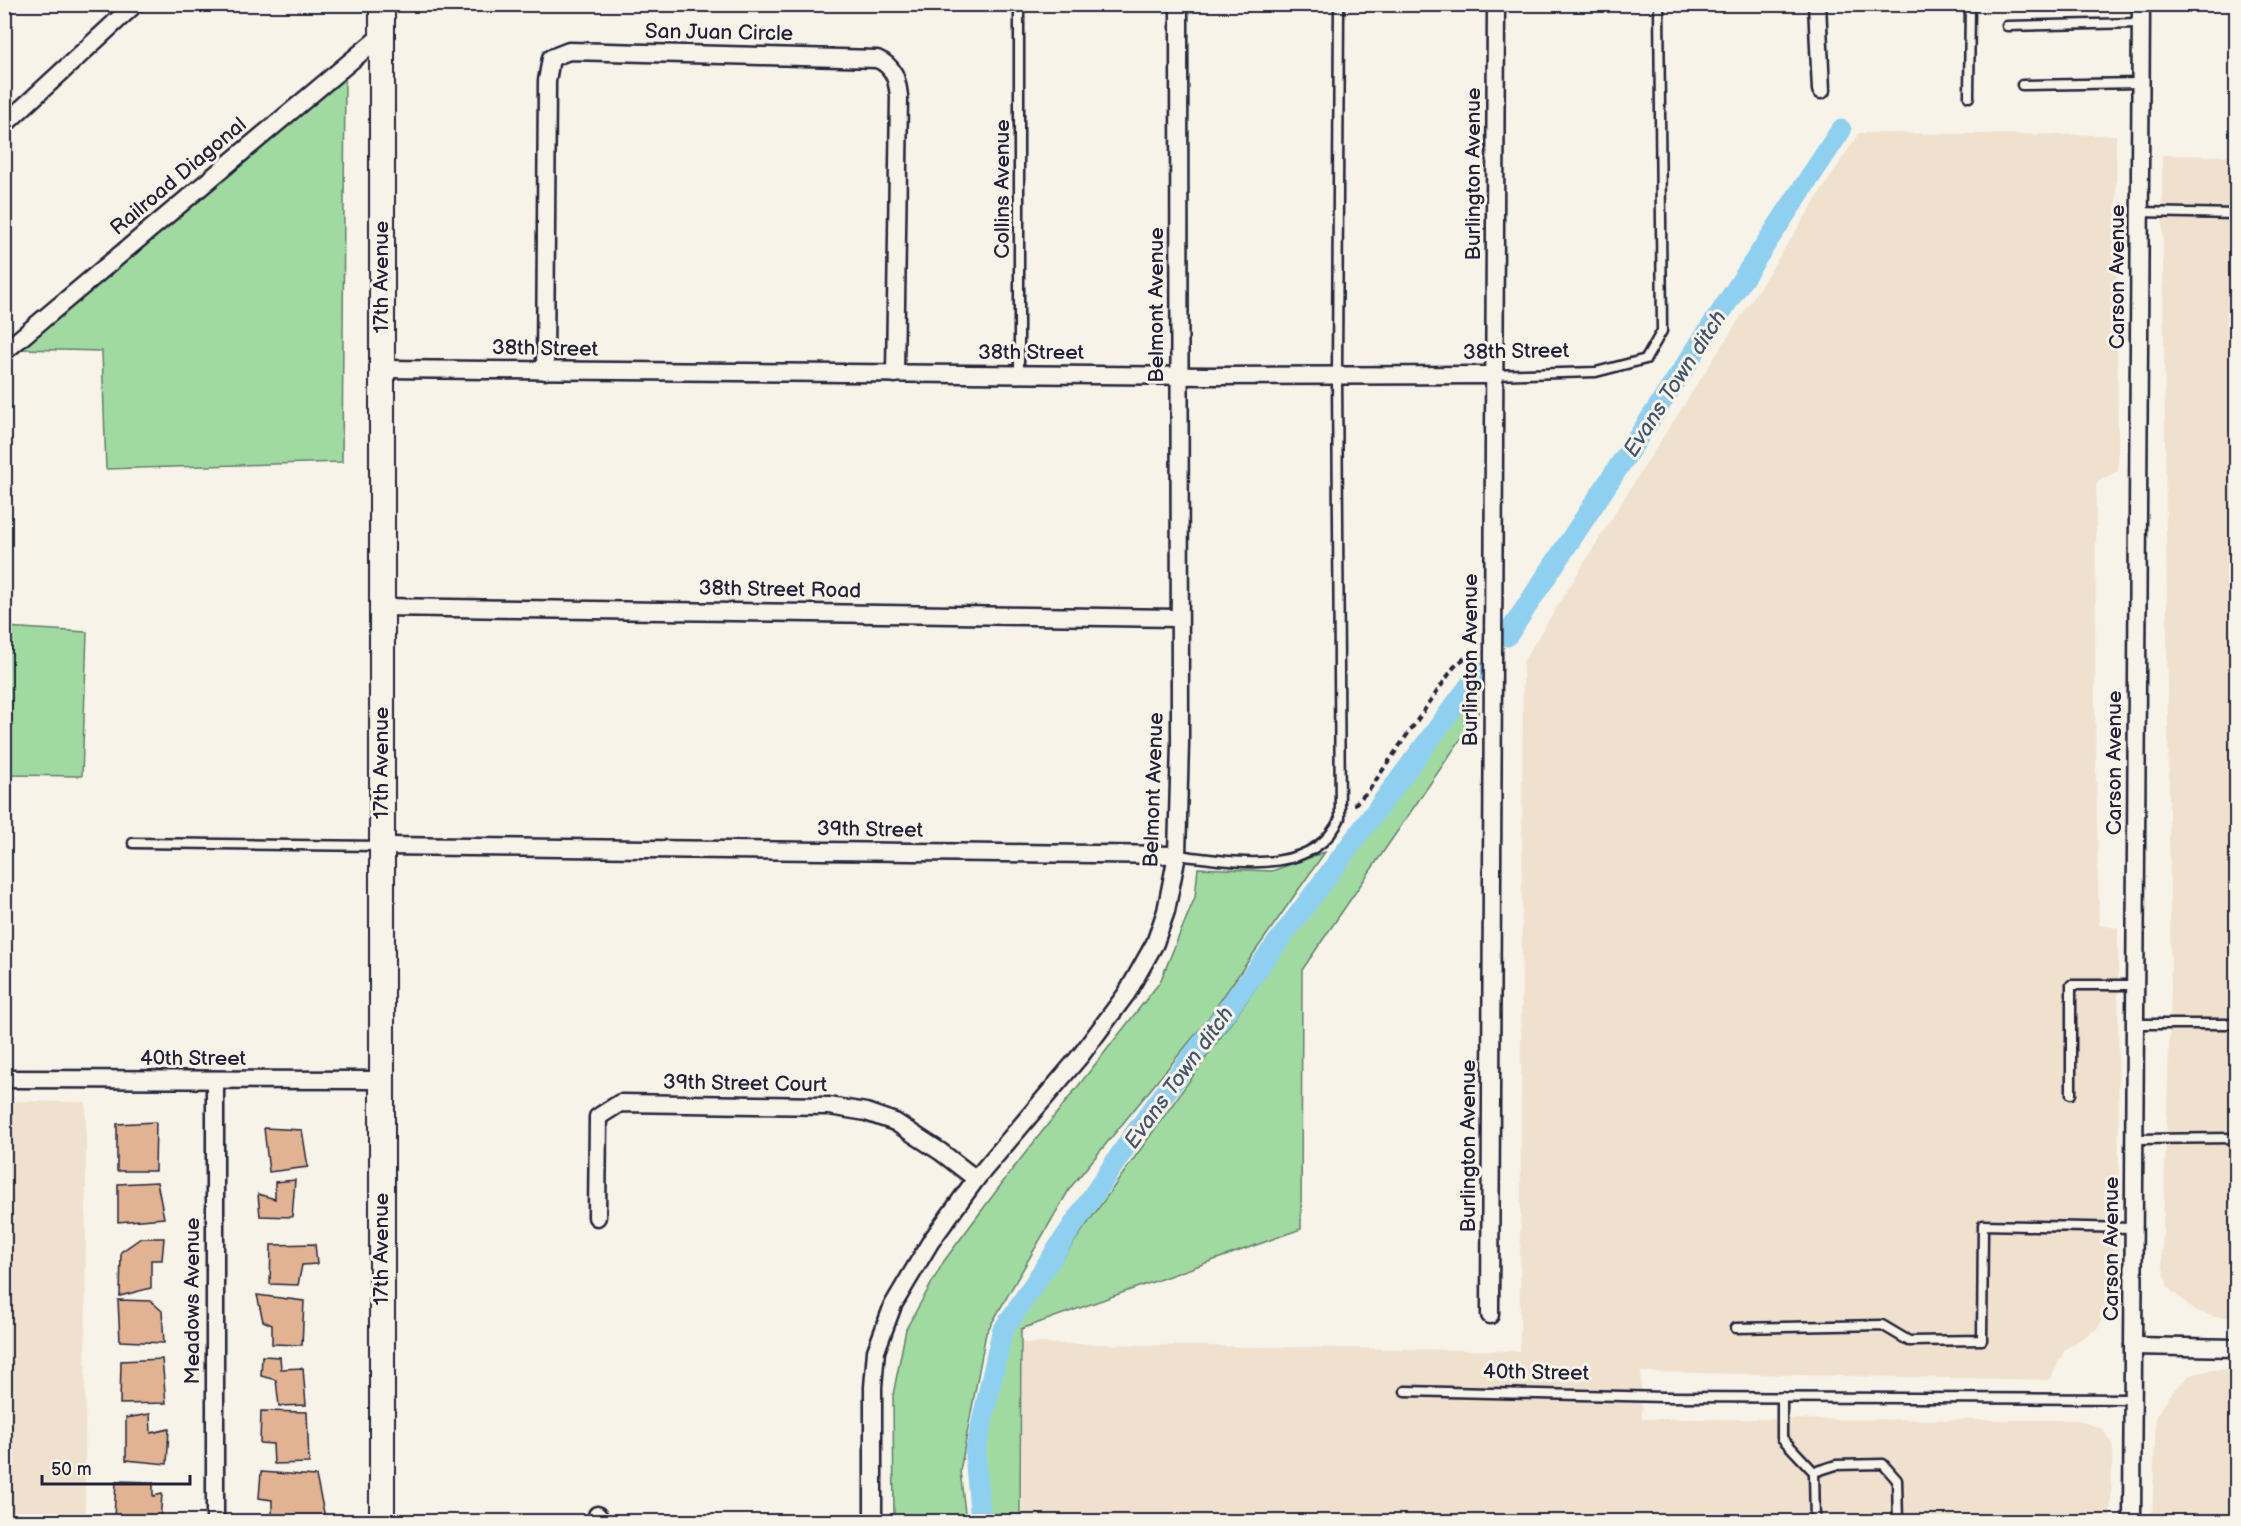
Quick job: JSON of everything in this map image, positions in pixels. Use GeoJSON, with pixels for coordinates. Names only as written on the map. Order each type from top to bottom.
{"type":"FeatureCollection","features":[{"type":"Feature","properties":{"kind":"main road","name":"17th Avenue"},"geometry":{"type":"LineString","coordinates":[[382,4],[380,608],[382,1521]]}},
{"type":"Feature","properties":{"kind":"street"},"geometry":{"type":"LineString","coordinates":[[4,125],[135,4]]}},
{"type":"Feature","properties":{"kind":"street","name":"Belmont Avenue"},"geometry":{"type":"LineString","coordinates":[[873,1521],[873,1388],[876,1351],[893,1305],[931,1241],[976,1179],[1081,1054],[1127,993],[1155,943],[1166,911],[1177,855],[1180,743],[1179,4]]}},
{"type":"Feature","properties":{"kind":"street","name":"Burlington Avenue"},"geometry":{"type":"LineString","coordinates":[[1490,1316],[1496,4]]}},
{"type":"Feature","properties":{"kind":"street"},"geometry":{"type":"LineString","coordinates":[[1817,4],[1821,90]]}},
{"type":"Feature","properties":{"kind":"street","name":"Carson Avenue"},"geometry":{"type":"LineString","coordinates":[[2132,1521],[2141,4]]}},
{"type":"Feature","properties":{"kind":"street","name":"Railroad Diagonal"},"geometry":{"type":"LineString","coordinates":[[4,352],[382,35]]}},
{"type":"Feature","properties":{"kind":"street","name":"San Juan Circle"},"geometry":{"type":"LineString","coordinates":[[545,371],[547,81],[550,58],[569,51],[877,59],[888,63],[897,80],[898,96],[894,374]]}},
{"type":"Feature","properties":{"kind":"street","name":"38th Street"},"geometry":{"type":"LineString","coordinates":[[382,369],[1178,376],[1494,375]]}},
{"type":"Feature","properties":{"kind":"street","name":"38th Street Road"},"geometry":{"type":"LineString","coordinates":[[380,608],[1179,618]]}},
{"type":"Feature","properties":{"kind":"street","name":"39th Street"},"geometry":{"type":"LineString","coordinates":[[382,846],[1177,855]]}},
{"type":"Feature","properties":{"kind":"street","name":"40th Street"},"geometry":{"type":"LineString","coordinates":[[4,1079],[381,1080]]}},
{"type":"Feature","properties":{"kind":"street","name":"Meadows Avenue"},"geometry":{"type":"LineString","coordinates":[[215,1080],[215,1521]]}},
{"type":"Feature","properties":{"kind":"street","name":"39th Street Court"},"geometry":{"type":"LineString","coordinates":[[597,1217],[598,1117],[620,1103],[829,1106],[866,1112],[895,1122],[941,1152],[976,1179]]}},
{"type":"Feature","properties":{"kind":"street"},"geometry":{"type":"LineString","coordinates":[[2133,1346],[2236,1348]]}},
{"type":"Feature","properties":{"kind":"lane","name":"Collins Avenue"},"geometry":{"type":"LineString","coordinates":[[1019,4],[1019,374]]}},
{"type":"Feature","properties":{"kind":"lane"},"geometry":{"type":"LineString","coordinates":[[1339,4],[1337,375],[1340,818]]}},
{"type":"Feature","properties":{"kind":"lane","name":"38th Street"},"geometry":{"type":"LineString","coordinates":[[1494,375],[1609,370],[1646,359],[1662,331],[1659,4]]}},
{"type":"Feature","properties":{"kind":"lane"},"geometry":{"type":"LineString","coordinates":[[1969,97],[1970,4]]}},
{"type":"Feature","properties":{"kind":"lane"},"geometry":{"type":"LineString","coordinates":[[2007,26],[2140,22]]}},
{"type":"Feature","properties":{"kind":"lane"},"geometry":{"type":"LineString","coordinates":[[2022,85],[2140,83]]}},
{"type":"Feature","properties":{"kind":"lane"},"geometry":{"type":"LineString","coordinates":[[2139,212],[2236,214]]}},
{"type":"Feature","properties":{"kind":"lane","name":"39th Street"},"geometry":{"type":"LineString","coordinates":[[1177,855],[1238,862],[1282,860],[1311,850],[1324,842],[1334,832],[1340,818]]}},
{"type":"Feature","properties":{"kind":"lane"},"geometry":{"type":"LineString","coordinates":[[133,843],[382,846]]}},
{"type":"Feature","properties":{"kind":"lane"},"geometry":{"type":"LineString","coordinates":[[2071,1094],[2071,985],[2135,986]]}},
{"type":"Feature","properties":{"kind":"lane"},"geometry":{"type":"LineString","coordinates":[[2135,1024],[2236,1024]]}},
{"type":"Feature","properties":{"kind":"lane"},"geometry":{"type":"LineString","coordinates":[[2134,1139],[2236,1138]]}},
{"type":"Feature","properties":{"kind":"lane"},"geometry":{"type":"LineString","coordinates":[[1736,1328],[1882,1325],[1908,1341],[1982,1340],[1983,1225],[2133,1228]]}},
{"type":"Feature","properties":{"kind":"lane","name":"40th Street"},"geometry":{"type":"LineString","coordinates":[[1405,1391],[1665,1397],[2132,1399]]}},
{"type":"Feature","properties":{"kind":"lane"},"geometry":{"type":"LineString","coordinates":[[1782,1397],[1782,1438],[1814,1472],[1815,1521]]}},
{"type":"Feature","properties":{"kind":"lane"},"geometry":{"type":"LineString","coordinates":[[1814,1472],[1836,1465],[1883,1464],[1897,1480],[1898,1521]]}},
{"type":"Feature","properties":{"kind":"path"},"geometry":{"type":"LineString","coordinates":[[1340,818],[1369,790],[1454,667],[1467,656],[1492,653]]}},
{"type":"Feature","properties":{"kind":"shaded area"},"geometry":{"type":"Polygon","coordinates":[[[1859,133],[2116,135],[2118,471],[2099,481],[2096,486],[2095,712],[2099,925],[2118,928],[2119,1277],[2110,1306],[2098,1328],[2065,1349],[2050,1380],[1641,1372],[1642,1419],[2077,1420],[2103,1429],[2113,1444],[2110,1521],[1022,1521],[1022,1343],[1520,1351],[1523,662],[1638,476],[1859,133]]]}},
{"type":"Feature","properties":{"kind":"shaded area"},"geometry":{"type":"Polygon","coordinates":[[[2162,155],[2236,156],[2236,1317],[2214,1317],[2195,1310],[2168,1288],[2162,1262],[2171,987],[2162,155]]]}},
{"type":"Feature","properties":{"kind":"shaded area"},"geometry":{"type":"Polygon","coordinates":[[[5,1101],[86,1102],[85,1521],[5,1521],[5,1101]]]}},
{"type":"Feature","properties":{"kind":"shaded area"},"geometry":{"type":"Polygon","coordinates":[[[2236,1369],[2236,1521],[2152,1521],[2156,1416],[2174,1390],[2190,1375],[2212,1370],[2236,1369]]]}},
{"type":"Feature","properties":{"kind":"green space"},"geometry":{"type":"Polygon","coordinates":[[[345,78],[342,462],[106,469],[102,351],[21,349],[345,78]]]}},
{"type":"Feature","properties":{"kind":"green space"},"geometry":{"type":"Polygon","coordinates":[[[4,627],[87,632],[82,776],[5,775],[4,627]]]}},
{"type":"Feature","properties":{"kind":"green space"},"geometry":{"type":"Polygon","coordinates":[[[1478,684],[1478,714],[1302,970],[1301,1229],[1021,1329],[1020,1521],[987,1521],[981,1456],[1010,1332],[1307,916],[1478,684]]]}},
{"type":"Feature","properties":{"kind":"green space"},"geometry":{"type":"Polygon","coordinates":[[[1325,852],[1204,1024],[1070,1188],[986,1333],[960,1471],[966,1521],[894,1521],[893,1395],[906,1329],[944,1261],[1012,1170],[1160,982],[1195,897],[1198,868],[1272,871],[1325,852]]]}},
{"type":"Feature","properties":{"kind":"building"},"geometry":{"type":"Polygon","coordinates":[[[156,1122],[155,1171],[117,1171],[117,1124],[156,1122]]]}},
{"type":"Feature","properties":{"kind":"building"},"geometry":{"type":"Polygon","coordinates":[[[264,1128],[302,1130],[308,1167],[269,1172],[264,1128]]]}},
{"type":"Feature","properties":{"kind":"building"},"geometry":{"type":"Polygon","coordinates":[[[295,1180],[292,1217],[260,1216],[258,1194],[275,1199],[275,1182],[295,1180]]]}},
{"type":"Feature","properties":{"kind":"building"},"geometry":{"type":"Polygon","coordinates":[[[157,1182],[164,1218],[118,1222],[118,1184],[157,1182]]]}},
{"type":"Feature","properties":{"kind":"building"},"geometry":{"type":"Polygon","coordinates":[[[141,1238],[164,1238],[162,1260],[151,1260],[151,1288],[120,1296],[121,1252],[141,1238]]]}},
{"type":"Feature","properties":{"kind":"building"},"geometry":{"type":"Polygon","coordinates":[[[315,1244],[317,1264],[302,1265],[298,1285],[270,1284],[271,1245],[315,1244]]]}},
{"type":"Feature","properties":{"kind":"building"},"geometry":{"type":"Polygon","coordinates":[[[257,1295],[304,1301],[302,1345],[272,1344],[272,1325],[263,1321],[257,1295]]]}},
{"type":"Feature","properties":{"kind":"building"},"geometry":{"type":"Polygon","coordinates":[[[118,1300],[151,1301],[162,1311],[164,1343],[120,1341],[118,1300]]]}},
{"type":"Feature","properties":{"kind":"building"},"geometry":{"type":"Polygon","coordinates":[[[262,1356],[280,1357],[281,1369],[303,1368],[306,1405],[279,1406],[276,1380],[261,1376],[262,1356]]]}},
{"type":"Feature","properties":{"kind":"building"},"geometry":{"type":"Polygon","coordinates":[[[162,1359],[166,1403],[120,1404],[121,1361],[162,1359]]]}},
{"type":"Feature","properties":{"kind":"building"},"geometry":{"type":"Polygon","coordinates":[[[261,1411],[307,1412],[309,1463],[274,1464],[273,1444],[260,1443],[261,1411]]]}},
{"type":"Feature","properties":{"kind":"building"},"geometry":{"type":"Polygon","coordinates":[[[150,1414],[151,1433],[169,1429],[167,1464],[126,1460],[126,1418],[150,1414]]]}},
{"type":"Feature","properties":{"kind":"building"},"geometry":{"type":"Polygon","coordinates":[[[261,1472],[316,1476],[325,1517],[272,1521],[272,1500],[259,1498],[261,1472]]]}},
{"type":"Feature","properties":{"kind":"building"},"geometry":{"type":"Polygon","coordinates":[[[116,1481],[153,1482],[153,1496],[162,1494],[160,1522],[114,1518],[116,1481]]]}},
{"type":"Feature","properties":{"kind":"waterway","name":"Evans Town ditch"},"geometry":{"type":"LineString","coordinates":[[1507,636],[1841,130]]}},
{"type":"Feature","properties":{"kind":"waterway","name":"Evans Town ditch"},"geometry":{"type":"LineString","coordinates":[[981,1522],[975,1454],[1002,1332],[1130,1140],[1479,673]]}}]}
